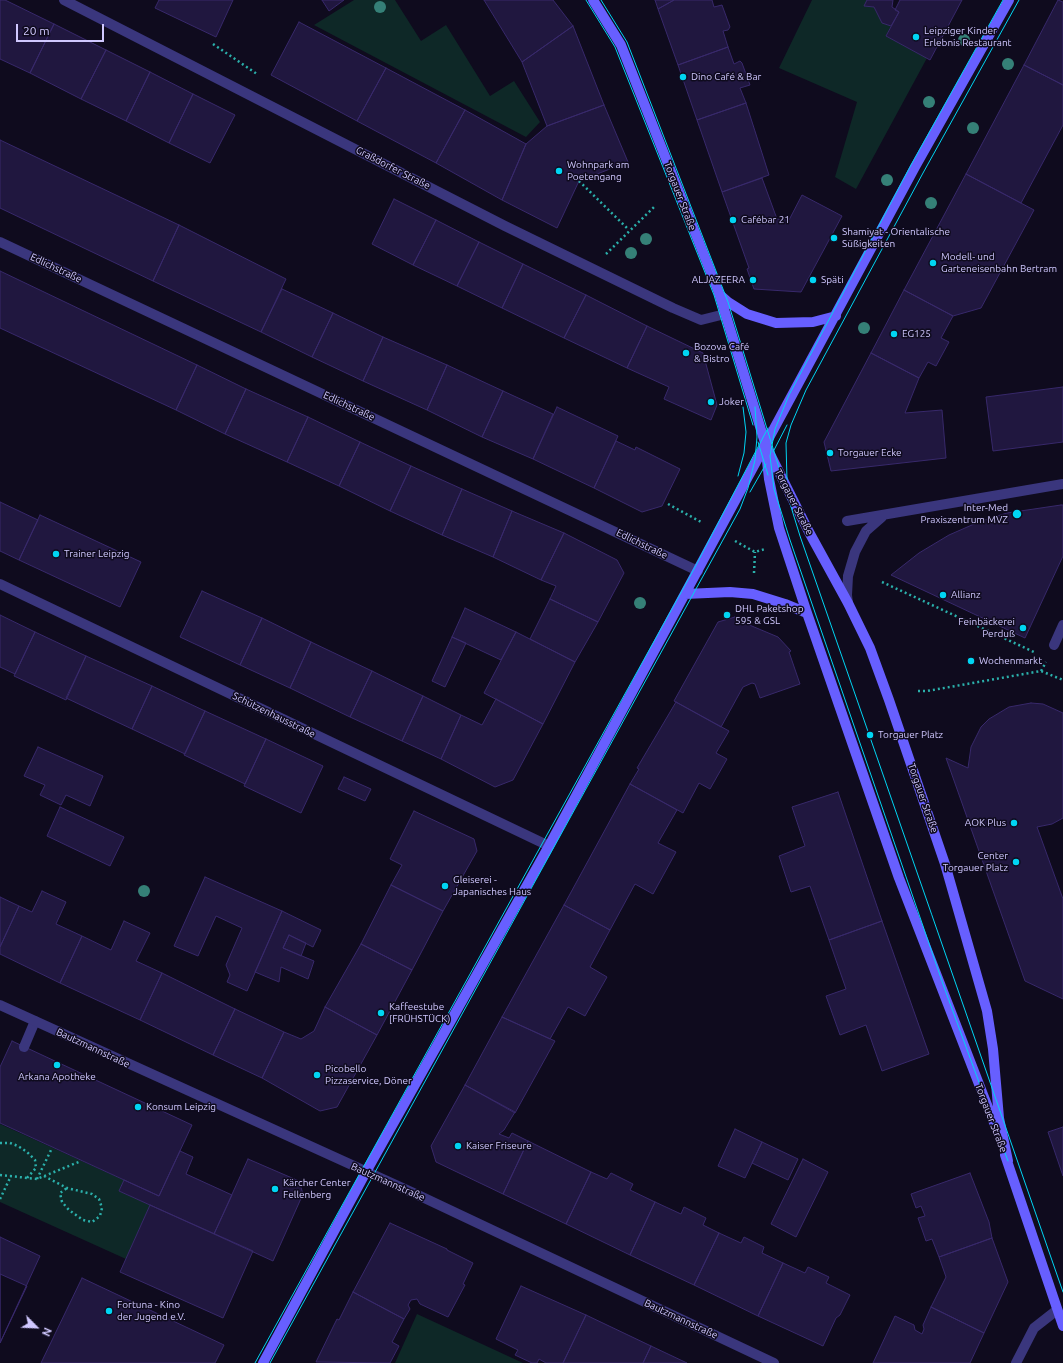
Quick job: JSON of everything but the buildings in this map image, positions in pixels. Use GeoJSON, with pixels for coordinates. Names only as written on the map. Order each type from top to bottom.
{"type":"FeatureCollection","features":[{"type":"Feature","properties":{"kind":"main road","name":"Torgauer Straße"},"geometry":{"type":"LineString","coordinates":[[593,0],[621,45],[718,293],[766,446],[870,648],[889,700],[951,887],[987,1011],[993,1050],[999,1118],[1008,1161]]}},
{"type":"Feature","properties":{"kind":"main road"},"geometry":{"type":"LineString","coordinates":[[263,1363],[366,1172],[549,846],[766,446],[915,167],[1009,0]]}},
{"type":"Feature","properties":{"kind":"main road"},"geometry":{"type":"LineString","coordinates":[[718,293],[739,310],[755,318],[771,322],[813,322],[836,316]]}},
{"type":"Feature","properties":{"kind":"main road","name":"Torgauer Straße"},"geometry":{"type":"LineString","coordinates":[[766,446],[769,479],[779,528],[807,613],[899,878],[1008,1161]]}},
{"type":"Feature","properties":{"kind":"main road"},"geometry":{"type":"LineString","coordinates":[[685,594],[723,592],[753,594],[807,613]]}},
{"type":"Feature","properties":{"kind":"main road"},"geometry":{"type":"LineString","coordinates":[[1008,1161],[1063,1326]]}},
{"type":"Feature","properties":{"kind":"street","name":"Graßdorfer Straße"},"geometry":{"type":"LineString","coordinates":[[64,0],[505,226],[697,319],[706,320],[725,314]]}},
{"type":"Feature","properties":{"kind":"street","name":"Edlichstraße"},"geometry":{"type":"LineString","coordinates":[[0,242],[698,571]]}},
{"type":"Feature","properties":{"kind":"street"},"geometry":{"type":"LineString","coordinates":[[847,521],[1063,484]]}},
{"type":"Feature","properties":{"kind":"street"},"geometry":{"type":"LineString","coordinates":[[848,603],[848,576],[862,537],[874,522],[890,514]]}},
{"type":"Feature","properties":{"kind":"street","name":"Schützenhausstraße"},"geometry":{"type":"LineString","coordinates":[[0,584],[549,846]]}},
{"type":"Feature","properties":{"kind":"street"},"geometry":{"type":"LineString","coordinates":[[1054,645],[1063,625]]}},
{"type":"Feature","properties":{"kind":"street","name":"Bautzmannstraße"},"geometry":{"type":"LineString","coordinates":[[0,1005],[366,1172],[774,1363]]}},
{"type":"Feature","properties":{"kind":"street"},"geometry":{"type":"LineString","coordinates":[[24,1047],[35,1022]]}},
{"type":"Feature","properties":{"kind":"street"},"geometry":{"type":"LineString","coordinates":[[1016,1363],[1034,1328],[1057,1310]]}},
{"type":"Feature","properties":{"kind":"path"},"geometry":{"type":"LineString","coordinates":[[213,44],[262,77]]}},
{"type":"Feature","properties":{"kind":"path"},"geometry":{"type":"LineString","coordinates":[[579,181],[629,230]]}},
{"type":"Feature","properties":{"kind":"path"},"geometry":{"type":"LineString","coordinates":[[604,255],[654,207]]}},
{"type":"Feature","properties":{"kind":"path"},"geometry":{"type":"LineString","coordinates":[[668,504],[692,517]]}},
{"type":"Feature","properties":{"kind":"path"},"geometry":{"type":"LineString","coordinates":[[744,546],[755,552],[754,575]]}},
{"type":"Feature","properties":{"kind":"path"},"geometry":{"type":"LineString","coordinates":[[882,582],[1040,655]]}},
{"type":"Feature","properties":{"kind":"path"},"geometry":{"type":"LineString","coordinates":[[918,691],[927,691],[1041,671],[1063,680]]}},
{"type":"Feature","properties":{"kind":"path"},"geometry":{"type":"LineString","coordinates":[[0,1143],[10,1143],[18,1146],[35,1160],[36,1168],[27,1178]]}},
{"type":"Feature","properties":{"kind":"path"},"geometry":{"type":"LineString","coordinates":[[37,1179],[52,1148]]}},
{"type":"Feature","properties":{"kind":"path"},"geometry":{"type":"LineString","coordinates":[[0,1175],[37,1179],[81,1161]]}},
{"type":"Feature","properties":{"kind":"path"},"geometry":{"type":"LineString","coordinates":[[0,1200],[11,1176]]}},
{"type":"Feature","properties":{"kind":"path"},"geometry":{"type":"LineString","coordinates":[[44,1176],[67,1188],[92,1194],[99,1199],[102,1208],[100,1216],[92,1222],[83,1220],[69,1210],[62,1202],[60,1193],[67,1188]]}},
{"type":"Feature","properties":{"kind":"green space"},"geometry":{"type":"Polygon","coordinates":[[[354,0],[395,0],[421,41],[446,25],[490,96],[514,81],[540,122],[526,137],[314,25],[354,0]]]}},
{"type":"Feature","properties":{"kind":"green space"},"geometry":{"type":"Polygon","coordinates":[[[812,0],[867,0],[865,6],[874,7],[882,22],[891,26],[886,36],[927,58],[856,189],[835,177],[857,102],[779,68],[812,0]]]}},
{"type":"Feature","properties":{"kind":"green space"},"geometry":{"type":"Polygon","coordinates":[[[0,1124],[124,1180],[119,1191],[150,1205],[126,1259],[0,1202],[0,1124]]]}},
{"type":"Feature","properties":{"kind":"green space"},"geometry":{"type":"Polygon","coordinates":[[[417,1314],[523,1363],[395,1363],[417,1314]]]}},
{"type":"Feature","properties":{"kind":"tram line"},"geometry":{"type":"LineString","coordinates":[[586,0],[615,47],[714,295],[753,425]]}},
{"type":"Feature","properties":{"kind":"tram line"},"geometry":{"type":"LineString","coordinates":[[601,0],[627,42],[728,302],[800,536],[1063,1292]]}},
{"type":"Feature","properties":{"kind":"tram line"},"geometry":{"type":"LineString","coordinates":[[1003,0],[911,165],[789,395],[775,429],[770,456],[774,489],[790,540],[944,987],[1008,1161]]}},
{"type":"Feature","properties":{"kind":"tram line"},"geometry":{"type":"LineString","coordinates":[[787,480],[786,443],[791,425],[806,390],[923,173],[1019,0]]}},
{"type":"Feature","properties":{"kind":"tram line"},"geometry":{"type":"LineString","coordinates":[[738,476],[744,453],[746,432],[743,407]]}},
{"type":"Feature","properties":{"kind":"tram line"},"geometry":{"type":"LineString","coordinates":[[270,1363],[740,509],[748,488],[755,460],[757,437],[755,407]]}},
{"type":"Feature","properties":{"kind":"tram line"},"geometry":{"type":"LineString","coordinates":[[773,452],[787,425]]}},
{"type":"Feature","properties":{"kind":"tram line"},"geometry":{"type":"LineString","coordinates":[[255,1363],[694,569],[768,428]]}},
{"type":"Feature","properties":{"kind":"tram line"},"geometry":{"type":"LineString","coordinates":[[758,442],[768,475]]}},
{"type":"Feature","properties":{"kind":"tram line"},"geometry":{"type":"LineString","coordinates":[[750,492],[766,464]]}},
{"type":"Feature","properties":{"kind":"place","name":"Leipziger Kinder Erlebnis Restaurant"},"geometry":{"type":"Point","coordinates":[916,37]}},
{"type":"Feature","properties":{"kind":"place","name":"Dino Café & Bar"},"geometry":{"type":"Point","coordinates":[683,77]}},
{"type":"Feature","properties":{"kind":"place","name":"Wohnpark am Poetengang"},"geometry":{"type":"Point","coordinates":[559,171]}},
{"type":"Feature","properties":{"kind":"place","name":"Cafébar 21"},"geometry":{"type":"Point","coordinates":[733,220]}},
{"type":"Feature","properties":{"kind":"place","name":"Shamiyat - Orientalische Süßigkeiten"},"geometry":{"type":"Point","coordinates":[834,238]}},
{"type":"Feature","properties":{"kind":"place","name":"Modell- und Garteneisenbahn Bertram"},"geometry":{"type":"Point","coordinates":[933,263]}},
{"type":"Feature","properties":{"kind":"place","name":"ALJAZEERA"},"geometry":{"type":"Point","coordinates":[753,280]}},
{"type":"Feature","properties":{"kind":"place","name":"Späti"},"geometry":{"type":"Point","coordinates":[813,280]}},
{"type":"Feature","properties":{"kind":"place","name":"EG125"},"geometry":{"type":"Point","coordinates":[894,334]}},
{"type":"Feature","properties":{"kind":"place","name":"Bozova Café & Bistro"},"geometry":{"type":"Point","coordinates":[686,353]}},
{"type":"Feature","properties":{"kind":"place","name":"Joker"},"geometry":{"type":"Point","coordinates":[711,402]}},
{"type":"Feature","properties":{"kind":"place","name":"Torgauer Ecke"},"geometry":{"type":"Point","coordinates":[830,453]}},
{"type":"Feature","properties":{"kind":"place","name":"Inter-Med Praxiszentrum MVZ"},"geometry":{"type":"Point","coordinates":[1017,514]}},
{"type":"Feature","properties":{"kind":"place","name":"Trainer Leipzig"},"geometry":{"type":"Point","coordinates":[56,554]}},
{"type":"Feature","properties":{"kind":"place","name":"Allianz"},"geometry":{"type":"Point","coordinates":[943,595]}},
{"type":"Feature","properties":{"kind":"place","name":"DHL Paketshop 595 & GSL"},"geometry":{"type":"Point","coordinates":[727,615]}},
{"type":"Feature","properties":{"kind":"place","name":"Feinbäckerei Perduß"},"geometry":{"type":"Point","coordinates":[1023,628]}},
{"type":"Feature","properties":{"kind":"place","name":"Wochenmarkt"},"geometry":{"type":"Point","coordinates":[971,661]}},
{"type":"Feature","properties":{"kind":"place","name":"Torgauer Platz"},"geometry":{"type":"Point","coordinates":[870,735]}},
{"type":"Feature","properties":{"kind":"place","name":"AOK Plus"},"geometry":{"type":"Point","coordinates":[1014,823]}},
{"type":"Feature","properties":{"kind":"place","name":"Center Torgauer Platz"},"geometry":{"type":"Point","coordinates":[1016,862]}},
{"type":"Feature","properties":{"kind":"place","name":"Gleiserei - Japanisches Haus"},"geometry":{"type":"Point","coordinates":[445,886]}},
{"type":"Feature","properties":{"kind":"place","name":"Kaffeestube [FRÜHSTÜCK)"},"geometry":{"type":"Point","coordinates":[381,1013]}},
{"type":"Feature","properties":{"kind":"place","name":"Arkana Apotheke"},"geometry":{"type":"Point","coordinates":[57,1065]}},
{"type":"Feature","properties":{"kind":"place","name":"Picobello Pizzaservice, Döner"},"geometry":{"type":"Point","coordinates":[317,1075]}},
{"type":"Feature","properties":{"kind":"place","name":"Konsum Leipzig"},"geometry":{"type":"Point","coordinates":[138,1107]}},
{"type":"Feature","properties":{"kind":"place","name":"Kaiser Friseure"},"geometry":{"type":"Point","coordinates":[458,1146]}},
{"type":"Feature","properties":{"kind":"place","name":"Kärcher Center Fellenberg"},"geometry":{"type":"Point","coordinates":[275,1189]}},
{"type":"Feature","properties":{"kind":"place","name":"Fortuna - Kino der Jugend e.V."},"geometry":{"type":"Point","coordinates":[109,1311]}}]}
